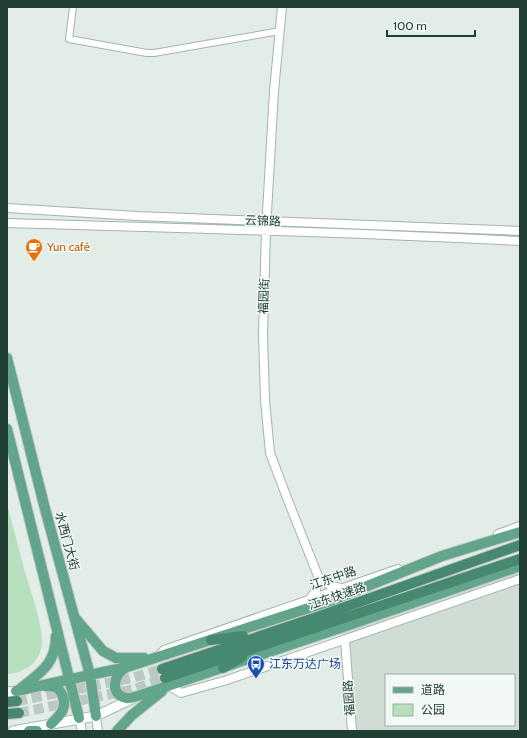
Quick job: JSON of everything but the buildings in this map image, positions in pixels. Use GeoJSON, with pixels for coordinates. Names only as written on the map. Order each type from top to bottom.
{"type":"FeatureCollection","features":[{"type":"Feature","properties":{"kind":"highway","name":"江东快速路"},"geometry":{"type":"LineString","coordinates":[[166,678],[265,634],[520,545]]}},
{"type":"Feature","properties":{"kind":"highway","name":"江东快速路"},"geometry":{"type":"LineString","coordinates":[[166,678],[520,559]]}},
{"type":"Feature","properties":{"kind":"highway"},"geometry":{"type":"LineString","coordinates":[[211,640],[265,634]]}},
{"type":"Feature","properties":{"kind":"highway"},"geometry":{"type":"LineString","coordinates":[[223,668],[268,644]]}},
{"type":"Feature","properties":{"kind":"highway"},"geometry":{"type":"LineString","coordinates":[[7,714],[19,713]]}},
{"type":"Feature","properties":{"kind":"main road","name":"水西门大街"},"geometry":{"type":"LineString","coordinates":[[7,358],[44,505],[90,675],[96,716]]}},
{"type":"Feature","properties":{"kind":"main road"},"geometry":{"type":"LineString","coordinates":[[7,429],[79,718]]}},
{"type":"Feature","properties":{"kind":"main road","name":"江东中路"},"geometry":{"type":"LineString","coordinates":[[12,697],[42,686],[127,667],[211,640],[330,601],[442,556],[520,532]]}},
{"type":"Feature","properties":{"kind":"main road"},"geometry":{"type":"LineString","coordinates":[[12,731],[96,716],[138,696],[166,678],[223,668],[520,566]]}},
{"type":"Feature","properties":{"kind":"main road"},"geometry":{"type":"LineString","coordinates":[[74,616],[103,651],[116,658],[158,657]]}},
{"type":"Feature","properties":{"kind":"main road"},"geometry":{"type":"LineString","coordinates":[[12,697],[49,664],[56,645],[56,628]]}},
{"type":"Feature","properties":{"kind":"main road"},"geometry":{"type":"LineString","coordinates":[[127,667],[116,677],[115,683],[117,691],[121,696],[127,698],[138,696]]}},
{"type":"Feature","properties":{"kind":"main road"},"geometry":{"type":"LineString","coordinates":[[117,731],[166,678]]}},
{"type":"Feature","properties":{"kind":"main road"},"geometry":{"type":"LineString","coordinates":[[42,686],[59,689],[64,702],[63,709],[51,724]]}},
{"type":"Feature","properties":{"kind":"main road"},"geometry":{"type":"LineString","coordinates":[[30,731],[37,731]]}},
{"type":"Feature","properties":{"kind":"street"},"geometry":{"type":"LineString","coordinates":[[73,7],[69,39],[147,53],[280,31]]}},
{"type":"Feature","properties":{"kind":"street","name":"福园街"},"geometry":{"type":"LineString","coordinates":[[282,7],[274,91],[266,230],[263,335],[265,400],[270,454],[286,498],[318,576]]}},
{"type":"Feature","properties":{"kind":"street","name":"云锦路"},"geometry":{"type":"LineString","coordinates":[[7,208],[137,216],[520,231]]}},
{"type":"Feature","properties":{"kind":"street","name":"云锦路"},"geometry":{"type":"LineString","coordinates":[[7,223],[266,230],[520,241]]}},
{"type":"Feature","properties":{"kind":"street","name":"江东中路"},"geometry":{"type":"LineString","coordinates":[[158,657],[164,650],[520,526]]}},
{"type":"Feature","properties":{"kind":"street"},"geometry":{"type":"LineString","coordinates":[[318,576],[330,586],[342,588]]}},
{"type":"Feature","properties":{"kind":"street"},"geometry":{"type":"LineString","coordinates":[[310,599],[316,590],[318,576]]}},
{"type":"Feature","properties":{"kind":"street"},"geometry":{"type":"LineString","coordinates":[[166,678],[181,693],[227,680],[520,580]]}},
{"type":"Feature","properties":{"kind":"street","name":"福园路"},"geometry":{"type":"LineString","coordinates":[[345,640],[352,731]]}},
{"type":"Feature","properties":{"kind":"street","name":"水西门大街"},"geometry":{"type":"LineString","coordinates":[[96,716],[98,731]]}},
{"type":"Feature","properties":{"kind":"street"},"geometry":{"type":"LineString","coordinates":[[79,718],[82,731]]}},
{"type":"Feature","properties":{"kind":"shaded area"},"geometry":{"type":"Polygon","coordinates":[[[520,566],[520,731],[351,731],[343,627],[520,566]]]}},
{"type":"Feature","properties":{"kind":"green space"},"geometry":{"type":"Polygon","coordinates":[[[7,504],[37,611],[42,642],[39,655],[33,664],[24,670],[7,674],[7,504]]]}},
{"type":"Feature","properties":{"kind":"tunnel"},"geometry":{"type":"LineString","coordinates":[[17,701],[132,678],[162,669]]}},
{"type":"Feature","properties":{"kind":"tunnel"},"geometry":{"type":"LineString","coordinates":[[19,713],[135,689],[165,678]]}},
{"type":"Feature","properties":{"kind":"place","name":"Yun café"},"geometry":{"type":"Point","coordinates":[34,262]}},
{"type":"Feature","properties":{"kind":"place","name":"江东万达广场"},"geometry":{"type":"Point","coordinates":[256,679]}}]}
